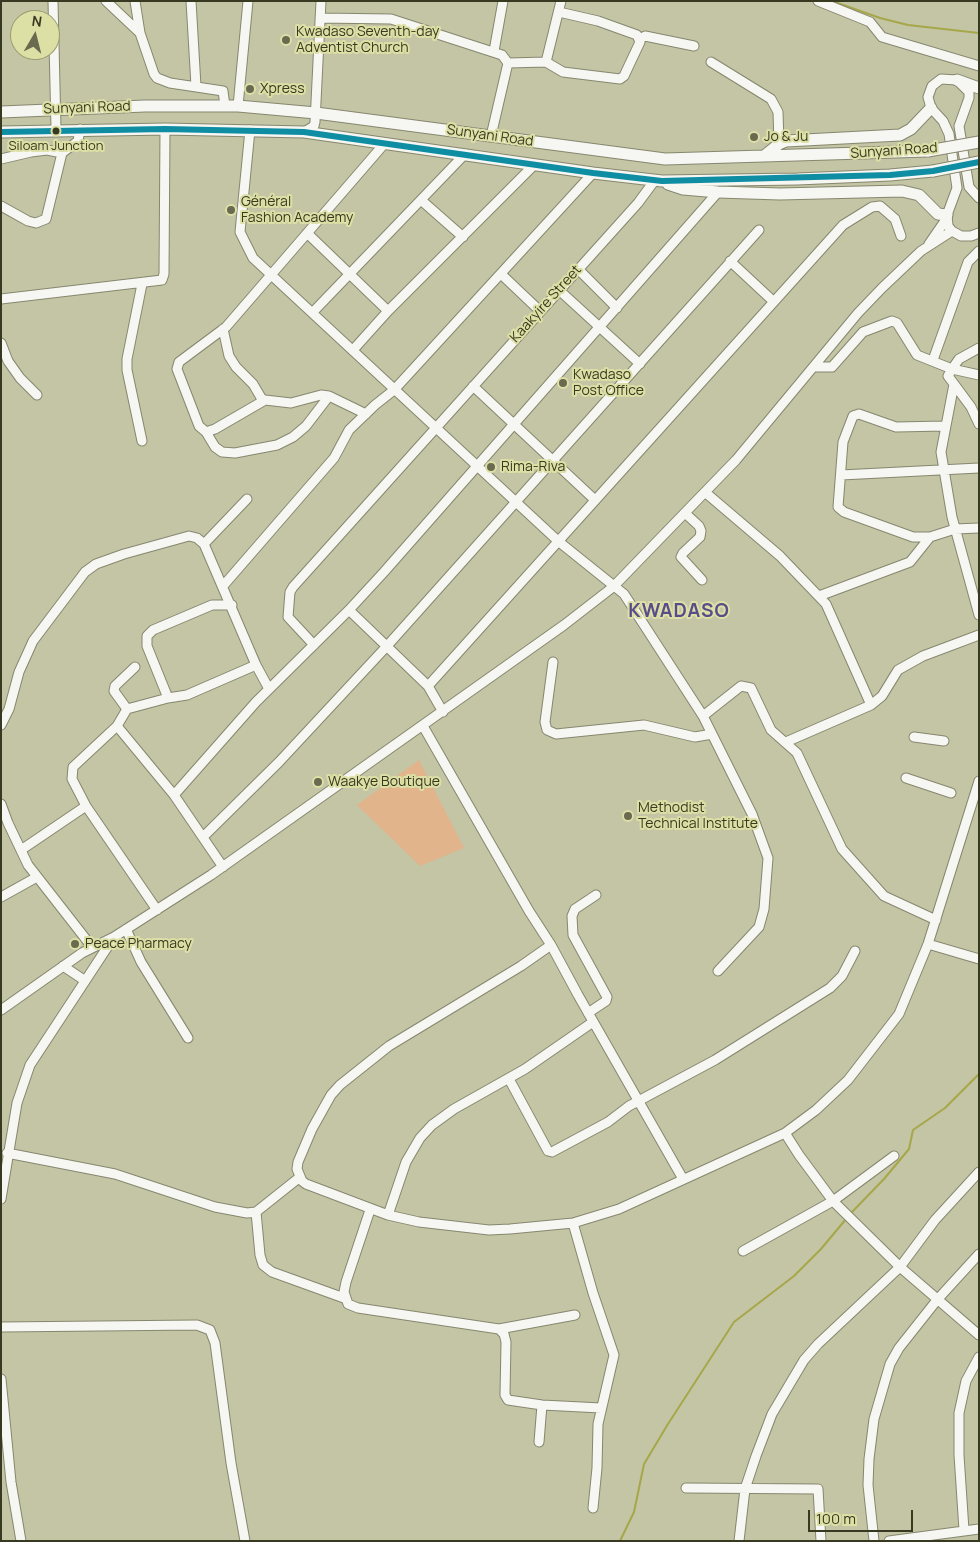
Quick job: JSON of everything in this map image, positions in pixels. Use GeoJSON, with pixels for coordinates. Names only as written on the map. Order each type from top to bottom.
{"type":"FeatureCollection","features":[{"type":"Feature","properties":{"kind":"main road"},"geometry":{"type":"LineString","coordinates":[[957,80],[979,88]]}},
{"type":"Feature","properties":{"kind":"main road","name":"Sunyani Road"},"geometry":{"type":"LineString","coordinates":[[1,112],[55,108],[238,106],[316,112],[644,157],[764,156],[928,151],[979,142]]}},
{"type":"Feature","properties":{"kind":"main road"},"geometry":{"type":"LineString","coordinates":[[764,156],[779,144],[795,140],[900,135],[911,129],[931,108]]}},
{"type":"Feature","properties":{"kind":"main road"},"geometry":{"type":"LineString","coordinates":[[1,132],[165,129],[304,132],[658,181],[797,179],[890,175],[934,171],[979,162]]}},
{"type":"Feature","properties":{"kind":"main road"},"geometry":{"type":"LineString","coordinates":[[658,181],[682,189],[718,192],[780,194],[902,191],[919,194],[938,214],[947,216]]}},
{"type":"Feature","properties":{"kind":"street"},"geometry":{"type":"LineString","coordinates":[[52,1],[56,130]]}},
{"type":"Feature","properties":{"kind":"street"},"geometry":{"type":"LineString","coordinates":[[106,1],[140,33]]}},
{"type":"Feature","properties":{"kind":"street"},"geometry":{"type":"LineString","coordinates":[[135,1],[140,33],[157,78],[170,83],[223,90],[226,106]]}},
{"type":"Feature","properties":{"kind":"street"},"geometry":{"type":"LineString","coordinates":[[191,1],[196,86]]}},
{"type":"Feature","properties":{"kind":"street"},"geometry":{"type":"LineString","coordinates":[[238,106],[248,1]]}},
{"type":"Feature","properties":{"kind":"street"},"geometry":{"type":"LineString","coordinates":[[304,132],[314,126],[316,112],[321,1]]}},
{"type":"Feature","properties":{"kind":"street"},"geometry":{"type":"LineString","coordinates":[[494,51],[503,1]]}},
{"type":"Feature","properties":{"kind":"street"},"geometry":{"type":"LineString","coordinates":[[546,62],[561,1]]}},
{"type":"Feature","properties":{"kind":"street"},"geometry":{"type":"LineString","coordinates":[[818,1],[870,22],[882,37],[979,66]]}},
{"type":"Feature","properties":{"kind":"street"},"geometry":{"type":"LineString","coordinates":[[559,12],[598,21],[637,35],[640,39]]}},
{"type":"Feature","properties":{"kind":"street"},"geometry":{"type":"LineString","coordinates":[[320,18],[391,19],[502,55],[508,63],[491,136]]}},
{"type":"Feature","properties":{"kind":"street"},"geometry":{"type":"LineString","coordinates":[[508,63],[546,62],[563,72],[620,79],[624,76],[640,39],[645,36],[694,46]]}},
{"type":"Feature","properties":{"kind":"street"},"geometry":{"type":"LineString","coordinates":[[711,62],[771,99],[778,112],[779,144]]}},
{"type":"Feature","properties":{"kind":"street"},"geometry":{"type":"LineString","coordinates":[[928,246],[947,216],[957,188],[949,134],[943,121],[931,108],[929,91],[936,82],[946,78],[957,80],[969,92],[969,98],[959,126],[969,187],[979,198]]}},
{"type":"Feature","properties":{"kind":"street"},"geometry":{"type":"LineString","coordinates":[[1,299],[159,281],[164,274],[165,129]]}},
{"type":"Feature","properties":{"kind":"street"},"geometry":{"type":"LineString","coordinates":[[1,206],[28,221],[36,223],[46,219],[62,153],[78,141],[80,130]]}},
{"type":"Feature","properties":{"kind":"street"},"geometry":{"type":"LineString","coordinates":[[250,130],[240,232],[249,252],[394,390],[479,466],[558,541],[624,594],[703,716],[752,814],[768,858],[764,909],[759,927],[718,972]]}},
{"type":"Feature","properties":{"kind":"street"},"geometry":{"type":"LineString","coordinates":[[329,396],[306,426],[293,437],[277,445],[235,453],[222,452],[215,447],[206,432],[199,426],[177,369],[179,362],[223,329],[385,143]]}},
{"type":"Feature","properties":{"kind":"street"},"geometry":{"type":"LineString","coordinates":[[1,159],[47,150],[62,153]]}},
{"type":"Feature","properties":{"kind":"street"},"geometry":{"type":"LineString","coordinates":[[314,312],[465,154]]}},
{"type":"Feature","properties":{"kind":"street"},"geometry":{"type":"LineString","coordinates":[[354,350],[388,311],[534,165]]}},
{"type":"Feature","properties":{"kind":"street"},"geometry":{"type":"LineString","coordinates":[[223,586],[334,458],[349,430],[394,390],[593,173]]}},
{"type":"Feature","properties":{"kind":"street","name":"Kaakyire Street"},"geometry":{"type":"LineString","coordinates":[[314,645],[288,617],[290,592],[293,586],[658,181]]}},
{"type":"Feature","properties":{"kind":"street"},"geometry":{"type":"LineString","coordinates":[[174,795],[269,688],[349,610],[479,466],[718,192]]}},
{"type":"Feature","properties":{"kind":"street"},"geometry":{"type":"LineString","coordinates":[[421,200],[463,237]]}},
{"type":"Feature","properties":{"kind":"street"},"geometry":{"type":"LineString","coordinates":[[428,686],[843,225],[872,207],[884,208],[895,219],[901,236]]}},
{"type":"Feature","properties":{"kind":"street"},"geometry":{"type":"LineString","coordinates":[[947,216],[952,231],[966,237],[979,233]]}},
{"type":"Feature","properties":{"kind":"street"},"geometry":{"type":"LineString","coordinates":[[202,837],[278,762],[387,646],[554,462],[759,230]]}},
{"type":"Feature","properties":{"kind":"street"},"geometry":{"type":"LineString","coordinates":[[1,1010],[92,947],[114,937],[223,867],[443,712],[564,625],[613,587],[706,493],[864,307],[928,246],[952,231]]}},
{"type":"Feature","properties":{"kind":"street"},"geometry":{"type":"LineString","coordinates":[[307,233],[349,276],[388,311]]}},
{"type":"Feature","properties":{"kind":"street"},"geometry":{"type":"LineString","coordinates":[[933,360],[968,262],[979,251]]}},
{"type":"Feature","properties":{"kind":"street"},"geometry":{"type":"LineString","coordinates":[[730,261],[773,301]]}},
{"type":"Feature","properties":{"kind":"street"},"geometry":{"type":"LineString","coordinates":[[578,269],[617,308]]}},
{"type":"Feature","properties":{"kind":"street"},"geometry":{"type":"LineString","coordinates":[[501,274],[540,311]]}},
{"type":"Feature","properties":{"kind":"street"},"geometry":{"type":"LineString","coordinates":[[142,284],[127,359],[127,370],[142,441]]}},
{"type":"Feature","properties":{"kind":"street"},"geometry":{"type":"LineString","coordinates":[[558,290],[640,364]]}},
{"type":"Feature","properties":{"kind":"street"},"geometry":{"type":"LineString","coordinates":[[814,367],[832,367],[863,332],[889,321],[897,323],[917,355],[952,368],[979,375]]}},
{"type":"Feature","properties":{"kind":"street"},"geometry":{"type":"LineString","coordinates":[[223,329],[229,356],[236,367],[253,384],[263,401]]}},
{"type":"Feature","properties":{"kind":"street"},"geometry":{"type":"LineString","coordinates":[[1,344],[8,361],[24,383],[37,395]]}},
{"type":"Feature","properties":{"kind":"street"},"geometry":{"type":"LineString","coordinates":[[979,348],[959,359],[948,376],[971,407],[979,424]]}},
{"type":"Feature","properties":{"kind":"street"},"geometry":{"type":"LineString","coordinates":[[954,384],[944,426],[941,452],[956,529],[975,584],[979,615]]}},
{"type":"Feature","properties":{"kind":"street"},"geometry":{"type":"LineString","coordinates":[[473,386],[595,500]]}},
{"type":"Feature","properties":{"kind":"street"},"geometry":{"type":"LineString","coordinates":[[206,432],[215,429],[263,401],[291,402],[321,395],[329,396],[366,414]]}},
{"type":"Feature","properties":{"kind":"street"},"geometry":{"type":"LineString","coordinates":[[944,426],[896,427],[859,414],[853,416],[843,442],[838,504],[840,510],[909,536],[930,537],[956,529],[979,528]]}},
{"type":"Feature","properties":{"kind":"street"},"geometry":{"type":"LineString","coordinates":[[840,475],[979,468]]}},
{"type":"Feature","properties":{"kind":"street"},"geometry":{"type":"LineString","coordinates":[[706,493],[780,556],[819,596],[832,613],[871,705]]}},
{"type":"Feature","properties":{"kind":"street"},"geometry":{"type":"LineString","coordinates":[[204,544],[246,499]]}},
{"type":"Feature","properties":{"kind":"street"},"geometry":{"type":"LineString","coordinates":[[685,513],[699,526],[701,531],[700,537],[683,552],[681,557],[702,580]]}},
{"type":"Feature","properties":{"kind":"street"},"geometry":{"type":"LineString","coordinates":[[1,726],[9,709],[19,672],[33,641],[85,572],[96,564],[124,554],[190,536],[204,544],[232,605],[256,665],[269,688]]}},
{"type":"Feature","properties":{"kind":"street"},"geometry":{"type":"LineString","coordinates":[[819,596],[910,562],[930,537]]}},
{"type":"Feature","properties":{"kind":"street"},"geometry":{"type":"LineString","coordinates":[[168,698],[147,646],[147,636],[153,630],[212,605],[232,605]]}},
{"type":"Feature","properties":{"kind":"street"},"geometry":{"type":"LineString","coordinates":[[349,610],[428,686],[443,712]]}},
{"type":"Feature","properties":{"kind":"street"},"geometry":{"type":"LineString","coordinates":[[786,742],[871,705],[882,696],[898,670],[923,656],[979,635]]}},
{"type":"Feature","properties":{"kind":"street"},"geometry":{"type":"LineString","coordinates":[[553,662],[545,722],[547,730],[556,734],[644,725],[695,737],[712,734]]}},
{"type":"Feature","properties":{"kind":"street"},"geometry":{"type":"LineString","coordinates":[[157,910],[86,806],[72,779],[72,767],[118,726],[127,709],[194,693],[256,665]]}},
{"type":"Feature","properties":{"kind":"street"},"geometry":{"type":"LineString","coordinates":[[127,709],[114,691],[115,686],[135,667]]}},
{"type":"Feature","properties":{"kind":"street"},"geometry":{"type":"LineString","coordinates":[[703,716],[741,686],[748,686],[771,730],[797,753],[842,850],[884,896],[936,920]]}},
{"type":"Feature","properties":{"kind":"street"},"geometry":{"type":"LineString","coordinates":[[118,726],[174,795],[223,867]]}},
{"type":"Feature","properties":{"kind":"street"},"geometry":{"type":"LineString","coordinates":[[423,726],[529,911],[551,945],[683,1179]]}},
{"type":"Feature","properties":{"kind":"street"},"geometry":{"type":"LineString","coordinates":[[914,737],[944,742]]}},
{"type":"Feature","properties":{"kind":"street"},"geometry":{"type":"LineString","coordinates":[[906,778],[951,793]]}},
{"type":"Feature","properties":{"kind":"street"},"geometry":{"type":"LineString","coordinates":[[551,945],[521,966],[389,1046],[340,1085],[331,1096],[317,1121],[298,1162],[297,1169],[300,1177],[306,1184],[370,1210],[419,1222],[489,1230],[573,1223],[619,1209],[785,1133],[816,1110],[848,1080],[890,1026],[905,1002],[928,944],[979,781]]}},
{"type":"Feature","properties":{"kind":"street"},"geometry":{"type":"LineString","coordinates":[[21,850],[86,806]]}},
{"type":"Feature","properties":{"kind":"street"},"geometry":{"type":"LineString","coordinates":[[2,809],[21,850],[37,877],[92,947]]}},
{"type":"Feature","properties":{"kind":"street"},"geometry":{"type":"LineString","coordinates":[[1,897],[37,877]]}},
{"type":"Feature","properties":{"kind":"street"},"geometry":{"type":"LineString","coordinates":[[588,1013],[606,1002],[607,997],[573,935],[572,916],[575,909],[596,895]]}},
{"type":"Feature","properties":{"kind":"street"},"geometry":{"type":"LineString","coordinates":[[126,929],[141,962],[188,1038]]}},
{"type":"Feature","properties":{"kind":"street"},"geometry":{"type":"LineString","coordinates":[[1,1200],[16,1103],[30,1065],[114,937]]}},
{"type":"Feature","properties":{"kind":"street"},"geometry":{"type":"LineString","coordinates":[[928,944],[979,959]]}},
{"type":"Feature","properties":{"kind":"street"},"geometry":{"type":"LineString","coordinates":[[509,1079],[551,1152],[608,1122],[639,1102],[715,1060],[830,988],[842,976],[855,951]]}},
{"type":"Feature","properties":{"kind":"street"},"geometry":{"type":"LineString","coordinates":[[63,966],[84,980]]}},
{"type":"Feature","properties":{"kind":"street"},"geometry":{"type":"LineString","coordinates":[[388,1215],[406,1162],[420,1138],[432,1126],[454,1109],[509,1079],[593,1022]]}},
{"type":"Feature","properties":{"kind":"street"},"geometry":{"type":"LineString","coordinates":[[785,1133],[833,1201],[937,1300],[979,1335]]}},
{"type":"Feature","properties":{"kind":"street"},"geometry":{"type":"LineString","coordinates":[[7,1153],[115,1174],[215,1208],[247,1213],[256,1212],[300,1177]]}},
{"type":"Feature","properties":{"kind":"street"},"geometry":{"type":"LineString","coordinates":[[743,1251],[833,1201],[894,1156]]}},
{"type":"Feature","properties":{"kind":"street"},"geometry":{"type":"LineString","coordinates":[[739,1541],[745,1489],[772,1414],[804,1360],[818,1344],[900,1266],[936,1220],[979,1172]]}},
{"type":"Feature","properties":{"kind":"street"},"geometry":{"type":"LineString","coordinates":[[344,1298],[346,1282],[370,1210]]}},
{"type":"Feature","properties":{"kind":"street"},"geometry":{"type":"LineString","coordinates":[[256,1212],[260,1255],[263,1265],[272,1272],[344,1298],[348,1304],[358,1308],[499,1329],[575,1315]]}},
{"type":"Feature","properties":{"kind":"street"},"geometry":{"type":"LineString","coordinates":[[573,1223],[614,1355],[597,1433],[597,1468],[593,1508]]}},
{"type":"Feature","properties":{"kind":"street"},"geometry":{"type":"LineString","coordinates":[[874,1541],[868,1485],[869,1459],[874,1420],[882,1386],[899,1348],[937,1300],[979,1254]]}},
{"type":"Feature","properties":{"kind":"street"},"geometry":{"type":"LineString","coordinates":[[1,1327],[196,1325],[210,1330],[215,1343],[231,1463],[245,1541]]}},
{"type":"Feature","properties":{"kind":"street"},"geometry":{"type":"LineString","coordinates":[[499,1329],[504,1334],[506,1342],[506,1398],[512,1401],[542,1405],[601,1408]]}},
{"type":"Feature","properties":{"kind":"street"},"geometry":{"type":"LineString","coordinates":[[964,1530],[959,1455],[959,1413],[966,1382],[979,1357]]}},
{"type":"Feature","properties":{"kind":"street"},"geometry":{"type":"LineString","coordinates":[[1,1379],[11,1482],[21,1541]]}},
{"type":"Feature","properties":{"kind":"street"},"geometry":{"type":"LineString","coordinates":[[539,1442],[542,1405]]}},
{"type":"Feature","properties":{"kind":"street"},"geometry":{"type":"LineString","coordinates":[[686,1488],[818,1489],[820,1541]]}},
{"type":"Feature","properties":{"kind":"street"},"geometry":{"type":"LineString","coordinates":[[889,1541],[979,1529]]}},
{"type":"Feature","properties":{"kind":"shaded area"},"geometry":{"type":"Polygon","coordinates":[[[419,760],[464,848],[420,866],[357,805],[419,760]]]}},
{"type":"Feature","properties":{"kind":"waterway"},"geometry":{"type":"LineString","coordinates":[[832,1],[880,18],[908,25],[979,33]]}},
{"type":"Feature","properties":{"kind":"waterway"},"geometry":{"type":"LineString","coordinates":[[851,1213],[884,1179],[909,1149],[913,1130],[945,1108],[979,1074]]}},
{"type":"Feature","properties":{"kind":"waterway"},"geometry":{"type":"LineString","coordinates":[[620,1541],[634,1512],[644,1464],[734,1322],[794,1276],[821,1249],[846,1219]]}},
{"type":"Feature","properties":{"kind":"transit line"},"geometry":{"type":"LineString","coordinates":[[1,132],[165,129],[304,132],[662,181],[890,175],[933,171],[979,162]]}},
{"type":"Feature","properties":{"kind":"place","name":"Kwadaso Seventh-day Adventist Church"},"geometry":{"type":"Point","coordinates":[286,40]}},
{"type":"Feature","properties":{"kind":"place","name":"Xpress"},"geometry":{"type":"Point","coordinates":[250,89]}},
{"type":"Feature","properties":{"kind":"place","name":"Siloam Junction"},"geometry":{"type":"Point","coordinates":[56,131]}},
{"type":"Feature","properties":{"kind":"place","name":"Jo & Ju"},"geometry":{"type":"Point","coordinates":[754,137]}},
{"type":"Feature","properties":{"kind":"place","name":"Général Fashion Academy"},"geometry":{"type":"Point","coordinates":[231,210]}},
{"type":"Feature","properties":{"kind":"place","name":"Kwadaso Post Office"},"geometry":{"type":"Point","coordinates":[563,383]}},
{"type":"Feature","properties":{"kind":"place","name":"Rima-Riva"},"geometry":{"type":"Point","coordinates":[491,467]}},
{"type":"Feature","properties":{"kind":"place","name":"Waakye Boutique"},"geometry":{"type":"Point","coordinates":[318,782]}},
{"type":"Feature","properties":{"kind":"place","name":"Methodist Technical Institute"},"geometry":{"type":"Point","coordinates":[628,816]}},
{"type":"Feature","properties":{"kind":"place","name":"Peace Pharmacy"},"geometry":{"type":"Point","coordinates":[75,944]}},
{"type":"Feature","properties":{"kind":"district","name":"KWADASO"},"geometry":{"type":"Point","coordinates":[679,612]}}]}
